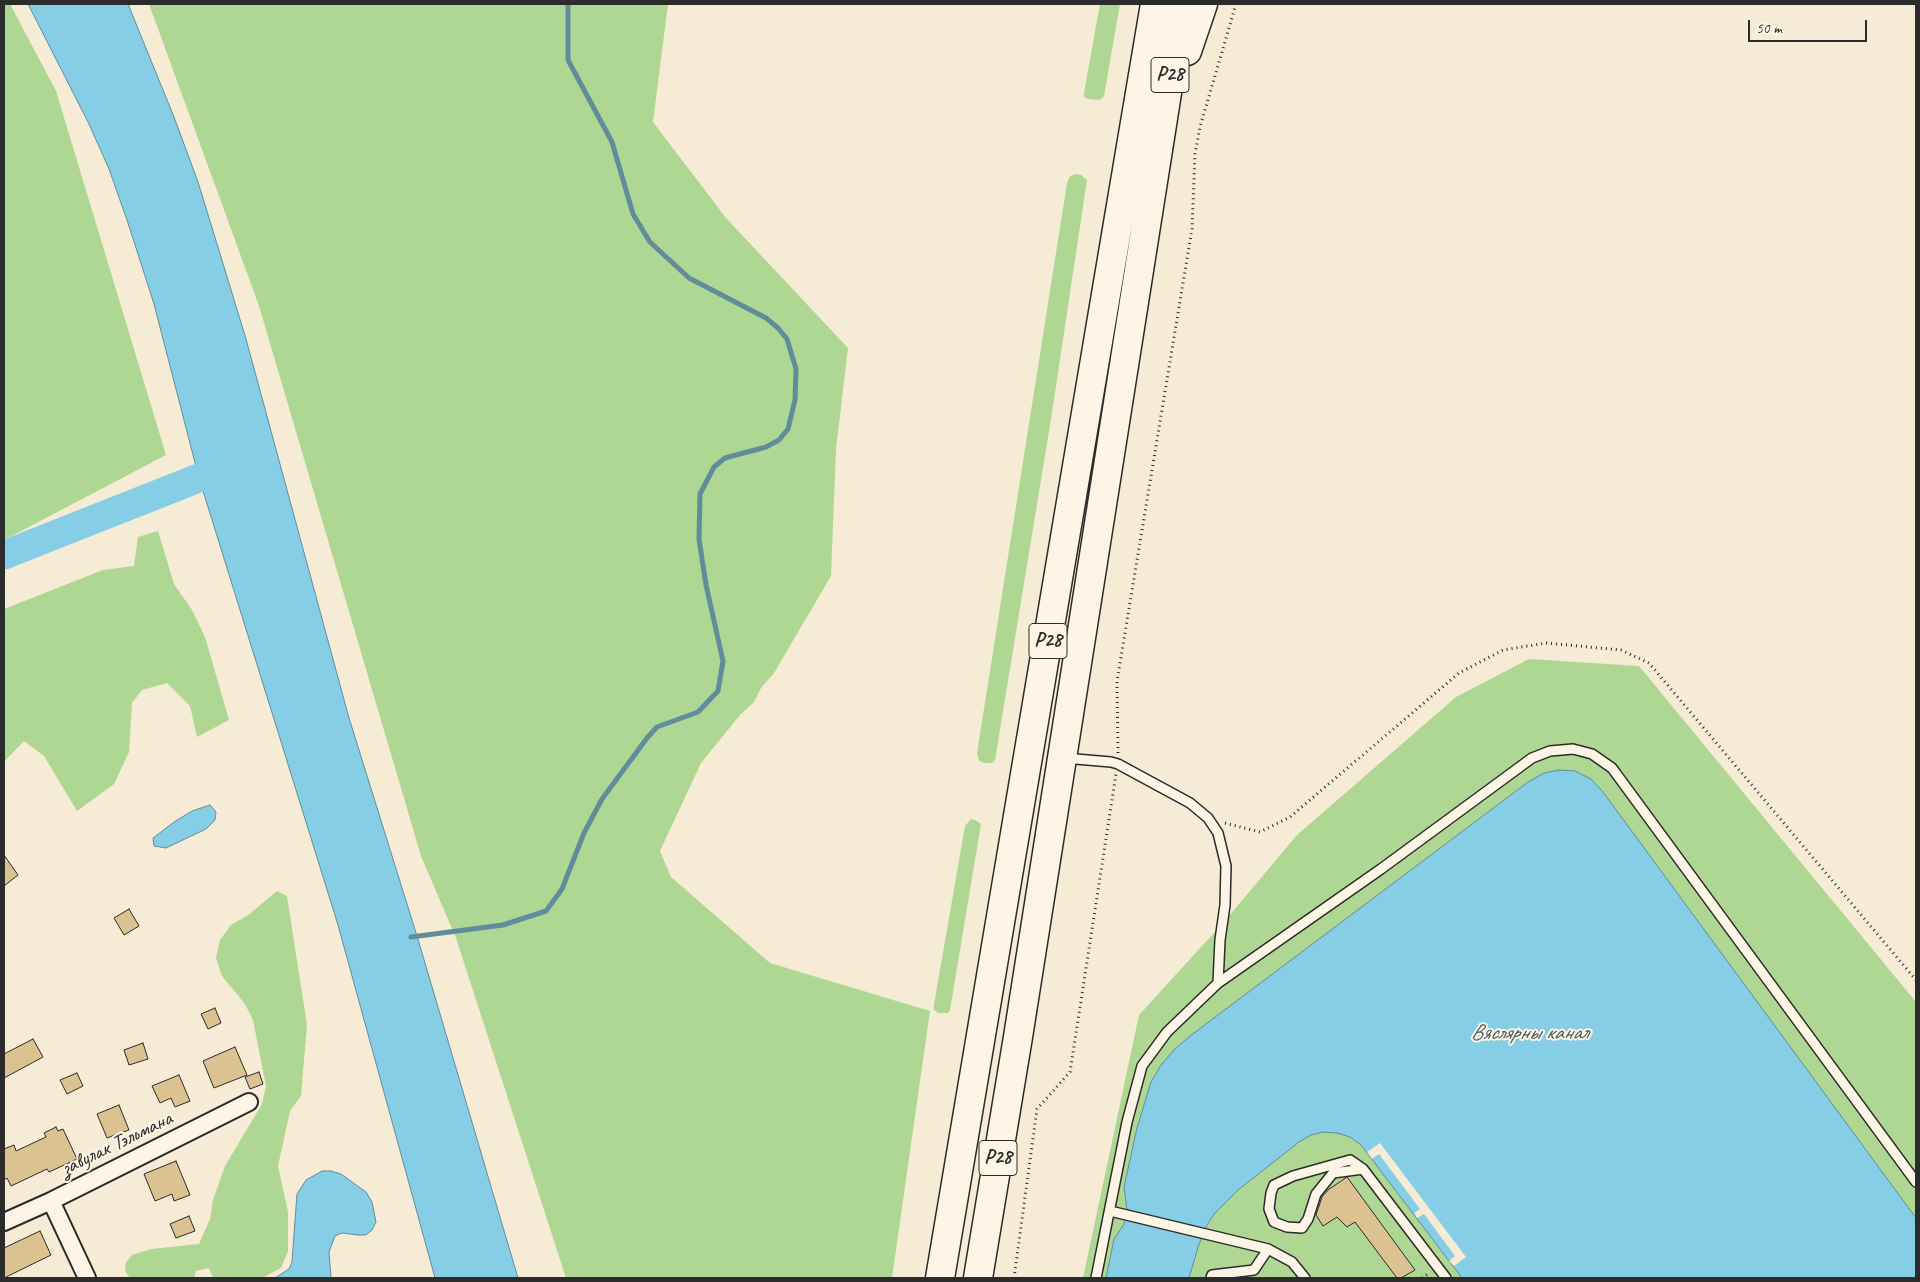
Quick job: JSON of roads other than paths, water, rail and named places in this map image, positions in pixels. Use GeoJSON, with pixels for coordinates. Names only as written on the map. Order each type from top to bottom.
{"type":"FeatureCollection","features":[{"type":"Feature","properties":{"kind":"highway","name":"Р28"},"geometry":{"type":"LineString","coordinates":[[940,1278],[1154,4]]}},
{"type":"Feature","properties":{"kind":"highway","name":"Р28"},"geometry":{"type":"LineString","coordinates":[[978,1278],[1181,4]]}},
{"type":"Feature","properties":{"kind":"highway"},"geometry":{"type":"LineString","coordinates":[[1159,146],[1194,26],[1203,4]]}},
{"type":"Feature","properties":{"kind":"street","name":"завулак Тэльмана"},"geometry":{"type":"LineString","coordinates":[[4,1222],[249,1102]]}},
{"type":"Feature","properties":{"kind":"street"},"geometry":{"type":"LineString","coordinates":[[51,1200],[87,1278]]}},
{"type":"Feature","properties":{"kind":"lane"},"geometry":{"type":"LineString","coordinates":[[1096,1278],[1112,1211],[1127,1122],[1142,1066],[1168,1032],[1218,983],[1381,870],[1532,758],[1550,752],[1573,749],[1592,754],[1612,768],[1916,1182]]}},
{"type":"Feature","properties":{"kind":"lane"},"geometry":{"type":"LineString","coordinates":[[1062,758],[1118,764],[1190,803],[1208,818],[1218,833],[1226,866],[1225,905],[1220,940],[1218,983]]}},
{"type":"Feature","properties":{"kind":"lane"},"geometry":{"type":"LineString","coordinates":[[1363,1169],[1333,1173],[1316,1194],[1308,1219],[1302,1228],[1287,1227],[1274,1222],[1269,1209],[1274,1185],[1292,1176],[1350,1160],[1363,1169],[1446,1278]]}},
{"type":"Feature","properties":{"kind":"lane"},"geometry":{"type":"LineString","coordinates":[[1112,1211],[1268,1249],[1292,1262],[1305,1278]]}},
{"type":"Feature","properties":{"kind":"lane"},"geometry":{"type":"LineString","coordinates":[[1211,1278],[1212,1275],[1254,1270],[1268,1249]]}},
{"type":"Feature","properties":{"kind":"water"},"geometry":{"type":"Polygon","coordinates":[[[28,4],[128,4],[174,117],[198,182],[246,339],[349,718],[417,936],[518,1278],[435,1278],[338,925],[199,478],[154,304],[109,169],[89,124],[28,4]]]}},
{"type":"Feature","properties":{"kind":"water","name":"Вяслярны канал"},"geometry":{"type":"Polygon","coordinates":[[[1559,770],[1575,771],[1591,779],[1603,792],[1916,1218],[1916,1278],[1462,1278],[1361,1145],[1350,1137],[1337,1133],[1323,1132],[1311,1135],[1299,1142],[1238,1190],[1215,1213],[1207,1225],[1199,1244],[1189,1278],[1106,1278],[1114,1239],[1124,1224],[1127,1211],[1124,1187],[1137,1128],[1151,1082],[1161,1065],[1174,1050],[1190,1036],[1528,782],[1544,773],[1559,770]]]}},
{"type":"Feature","properties":{"kind":"water"},"geometry":{"type":"Polygon","coordinates":[[[210,805],[216,812],[215,820],[206,829],[166,848],[154,846],[153,838],[174,822],[192,811],[210,805]]]}},
{"type":"Feature","properties":{"kind":"water"},"geometry":{"type":"Polygon","coordinates":[[[322,1171],[341,1174],[366,1192],[372,1202],[376,1222],[372,1230],[366,1235],[342,1233],[335,1236],[329,1252],[331,1278],[275,1278],[289,1269],[292,1262],[297,1194],[306,1180],[322,1171]]]}},
{"type":"Feature","properties":{"kind":"waterway"},"geometry":{"type":"LineString","coordinates":[[411,937],[503,925],[546,911],[562,889],[584,833],[602,799],[647,738],[657,727],[698,712],[718,691],[723,661],[706,585],[699,539],[700,494],[714,467],[725,458],[766,447],[779,440],[788,429],[795,400],[796,369],[787,339],[778,328],[766,318],[689,278],[650,242],[633,214],[612,142],[568,60],[568,4]]}},
{"type":"Feature","properties":{"kind":"waterway"},"geometry":{"type":"LineString","coordinates":[[4,555],[234,464]]}}]}
